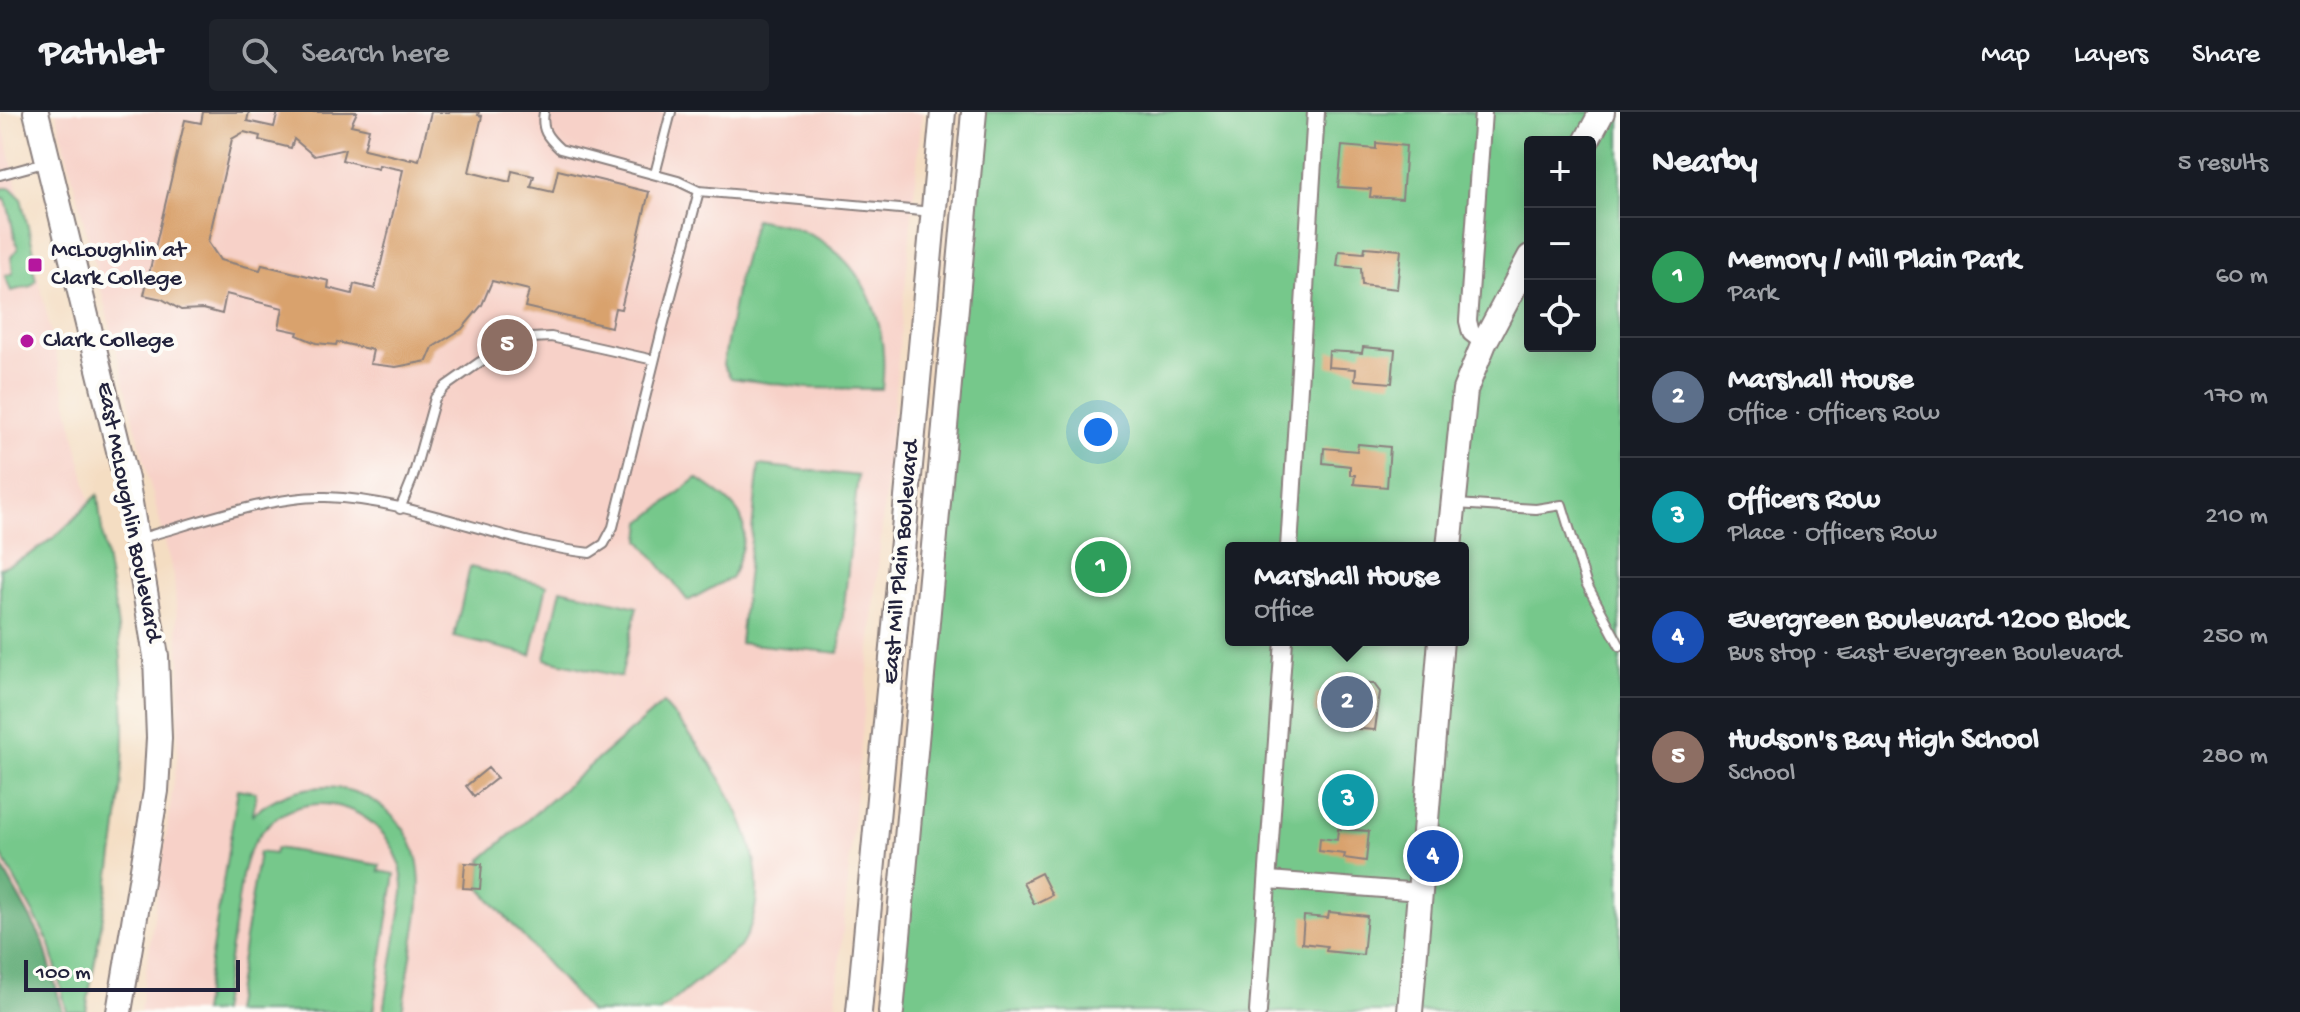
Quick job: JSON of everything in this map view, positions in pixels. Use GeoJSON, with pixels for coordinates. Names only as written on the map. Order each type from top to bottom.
{"type":"FeatureCollection","features":[{"type":"Feature","properties":{"kind":"main road","name":"East McLoughlin Boulevard"},"geometry":{"type":"LineString","coordinates":[[36,112],[126,479],[156,656],[159,738],[156,791],[119,1012]]}},
{"type":"Feature","properties":{"kind":"main road","name":"East Mill Plain Boulevard"},"geometry":{"type":"LineString","coordinates":[[859,1012],[943,112]]}},
{"type":"Feature","properties":{"kind":"main road","name":"East Mill Plain Boulevard"},"geometry":{"type":"LineString","coordinates":[[891,1012],[974,112]]}},
{"type":"Feature","properties":{"kind":"main road"},"geometry":{"type":"LineString","coordinates":[[1584,136],[1585,112]]}},
{"type":"Feature","properties":{"kind":"main road"},"geometry":{"type":"LineString","coordinates":[[1588,136],[1602,112]]}},
{"type":"Feature","properties":{"kind":"main road"},"geometry":{"type":"LineString","coordinates":[[1450,542],[1463,401],[1484,343],[1524,268]]}},
{"type":"Feature","properties":{"kind":"main road"},"geometry":{"type":"LineString","coordinates":[[1410,1012],[1440,646]]}},
{"type":"Feature","properties":{"kind":"street"},"geometry":{"type":"LineString","coordinates":[[1289,542],[1316,112]]}},
{"type":"Feature","properties":{"kind":"street"},"geometry":{"type":"LineString","coordinates":[[1483,112],[1468,321],[1471,333],[1484,343]]}},
{"type":"Feature","properties":{"kind":"street"},"geometry":{"type":"LineString","coordinates":[[1258,1012],[1284,646]]}},
{"type":"Feature","properties":{"kind":"street"},"geometry":{"type":"LineString","coordinates":[[1269,880],[1420,892]]}},
{"type":"Feature","properties":{"kind":"lane"},"geometry":{"type":"LineString","coordinates":[[544,112],[542,124],[547,137],[560,149],[655,174],[699,191],[934,212]]}},
{"type":"Feature","properties":{"kind":"lane"},"geometry":{"type":"LineString","coordinates":[[655,174],[671,112]]}},
{"type":"Feature","properties":{"kind":"lane"},"geometry":{"type":"LineString","coordinates":[[0,175],[48,162]]}},
{"type":"Feature","properties":{"kind":"lane"},"geometry":{"type":"LineString","coordinates":[[138,539],[276,502],[324,497],[370,502],[590,553],[604,544],[613,527],[699,191]]}},
{"type":"Feature","properties":{"kind":"lane"},"geometry":{"type":"LineString","coordinates":[[400,509],[413,477],[435,398],[446,386],[480,362],[531,338],[551,337],[654,360]]}},
{"type":"Feature","properties":{"kind":"lane"},"geometry":{"type":"LineString","coordinates":[[1453,504],[1536,509],[1562,505],[1586,583],[1620,646]]}},
{"type":"Feature","properties":{"kind":"shaded area","name":"Clark College"},"geometry":{"type":"Polygon","coordinates":[[[0,112],[106,571],[116,816],[87,1012],[0,1012],[0,112]]]}},
{"type":"Feature","properties":{"kind":"shaded area"},"geometry":{"type":"Polygon","coordinates":[[[56,112],[922,112],[835,1012],[140,1012],[177,760],[180,663],[174,578],[56,112]]]}},
{"type":"Feature","properties":{"kind":"green space"},"geometry":{"type":"Polygon","coordinates":[[[974,112],[1620,112],[1620,1012],[891,1012],[974,112]]]}},
{"type":"Feature","properties":{"kind":"green space"},"geometry":{"type":"Polygon","coordinates":[[[11,188],[21,198],[36,260],[32,262],[36,281],[31,286],[11,291],[5,276],[13,273],[11,257],[18,248],[5,198],[0,199],[0,189],[11,188]]]}},
{"type":"Feature","properties":{"kind":"green space"},"geometry":{"type":"Polygon","coordinates":[[[755,219],[792,227],[817,238],[854,271],[867,291],[876,314],[883,363],[882,389],[807,388],[731,378],[723,365],[738,280],[755,219]]]}},
{"type":"Feature","properties":{"kind":"green space"},"geometry":{"type":"Polygon","coordinates":[[[759,465],[858,476],[839,653],[740,643],[759,465]]]}},
{"type":"Feature","properties":{"kind":"green space"},"geometry":{"type":"Polygon","coordinates":[[[697,478],[735,508],[744,528],[732,577],[688,601],[640,540],[642,522],[697,478]]]}},
{"type":"Feature","properties":{"kind":"green space","name":"Clark College"},"geometry":{"type":"Polygon","coordinates":[[[98,494],[120,643],[123,764],[111,871],[86,1012],[67,1012],[50,944],[0,852],[0,568],[42,546],[65,528],[98,494]]]}},
{"type":"Feature","properties":{"kind":"green space"},"geometry":{"type":"Polygon","coordinates":[[[470,567],[547,585],[531,655],[454,637],[470,567]]]}},
{"type":"Feature","properties":{"kind":"green space"},"geometry":{"type":"Polygon","coordinates":[[[561,589],[637,607],[621,677],[545,659],[561,589]]]}},
{"type":"Feature","properties":{"kind":"green space"},"geometry":{"type":"Polygon","coordinates":[[[663,703],[705,755],[740,817],[752,850],[757,883],[754,916],[740,947],[659,1012],[590,1012],[480,888],[482,859],[663,703]]]}},
{"type":"Feature","properties":{"kind":"green space"},"geometry":{"type":"Polygon","coordinates":[[[326,787],[343,789],[375,801],[401,825],[416,855],[419,904],[402,1012],[384,1012],[403,893],[399,864],[387,839],[369,821],[346,809],[322,804],[297,808],[273,820],[254,843],[242,878],[220,1012],[202,1012],[238,789],[256,792],[253,814],[287,794],[326,787]]]}},
{"type":"Feature","properties":{"kind":"green space"},"geometry":{"type":"Polygon","coordinates":[[[276,848],[380,865],[379,871],[395,874],[373,1012],[233,1012],[259,852],[274,854],[276,848]]]}},
{"type":"Feature","properties":{"kind":"green space"},"geometry":{"type":"Polygon","coordinates":[[[0,863],[43,941],[63,1012],[0,1012],[0,863]]]}},
{"type":"Feature","properties":{"kind":"building"},"geometry":{"type":"Polygon","coordinates":[[[203,112],[249,112],[247,121],[274,127],[278,112],[357,112],[351,125],[369,129],[364,149],[419,160],[431,112],[479,112],[478,115],[482,116],[469,172],[510,182],[512,171],[534,176],[531,187],[553,192],[558,170],[649,192],[621,309],[615,308],[611,327],[525,307],[529,290],[492,281],[482,305],[462,329],[433,347],[427,361],[396,367],[370,364],[373,350],[337,342],[336,345],[316,343],[297,335],[298,332],[279,328],[283,308],[226,294],[222,314],[203,309],[181,310],[162,299],[144,295],[185,120],[201,123],[203,112]],[[244,132],[232,139],[208,242],[220,260],[260,270],[262,265],[329,281],[328,288],[352,294],[354,284],[375,289],[403,170],[379,165],[378,169],[342,160],[345,149],[314,156],[294,139],[291,148],[259,140],[260,136],[244,132]]]}},
{"type":"Feature","properties":{"kind":"building"},"geometry":{"type":"Polygon","coordinates":[[[1376,143],[1406,146],[1402,199],[1370,197],[1371,189],[1338,187],[1342,146],[1376,149],[1376,143]]]}},
{"type":"Feature","properties":{"kind":"building"},"geometry":{"type":"Polygon","coordinates":[[[1365,247],[1401,250],[1397,289],[1362,285],[1361,268],[1337,266],[1339,251],[1364,253],[1365,247]]]}},
{"type":"Feature","properties":{"kind":"building"},"geometry":{"type":"Polygon","coordinates":[[[1363,347],[1395,350],[1392,383],[1355,380],[1356,369],[1328,367],[1329,351],[1362,353],[1363,347]]]}},
{"type":"Feature","properties":{"kind":"building"},"geometry":{"type":"Polygon","coordinates":[[[1358,444],[1390,447],[1387,487],[1354,484],[1355,475],[1350,475],[1350,466],[1323,463],[1324,448],[1357,451],[1358,444]]]}},
{"type":"Feature","properties":{"kind":"building"},"geometry":{"type":"Polygon","coordinates":[[[1338,674],[1354,675],[1354,683],[1374,684],[1380,692],[1375,730],[1344,728],[1345,715],[1315,713],[1316,694],[1337,696],[1338,674]]]}},
{"type":"Feature","properties":{"kind":"building"},"geometry":{"type":"Polygon","coordinates":[[[488,768],[497,778],[474,796],[466,786],[488,768]]]}},
{"type":"Feature","properties":{"kind":"building"},"geometry":{"type":"Polygon","coordinates":[[[1338,829],[1369,831],[1366,861],[1344,858],[1345,854],[1319,851],[1320,838],[1337,840],[1338,829]]]}},
{"type":"Feature","properties":{"kind":"building"},"geometry":{"type":"Polygon","coordinates":[[[465,863],[482,864],[480,889],[463,888],[465,863]]]}},
{"type":"Feature","properties":{"kind":"building"},"geometry":{"type":"Polygon","coordinates":[[[1041,873],[1052,895],[1034,904],[1023,882],[1041,873]]]}},
{"type":"Feature","properties":{"kind":"building"},"geometry":{"type":"Polygon","coordinates":[[[1329,912],[1367,916],[1363,955],[1326,951],[1327,946],[1302,943],[1304,916],[1328,918],[1329,912]]]}},
{"type":"Feature","properties":{"kind":"place","name":"McLoughlin at Clark College"},"geometry":{"type":"Point","coordinates":[35,265]}},
{"type":"Feature","properties":{"kind":"place","name":"Clark College"},"geometry":{"type":"Point","coordinates":[27,341]}},
{"type":"Feature","properties":{"kind":"place","name":"Hudson's Bay High School"},"geometry":{"type":"Point","coordinates":[507,345]}},
{"type":"Feature","properties":{"kind":"place","name":"Memory / Mill Plain Park"},"geometry":{"type":"Point","coordinates":[1101,567]}},
{"type":"Feature","properties":{"kind":"place","name":"Marshall House"},"geometry":{"type":"Point","coordinates":[1347,702]}},
{"type":"Feature","properties":{"kind":"place","name":"Officers Row"},"geometry":{"type":"Point","coordinates":[1348,800]}},
{"type":"Feature","properties":{"kind":"place","name":"Evergreen Boulevard 1200 Block"},"geometry":{"type":"Point","coordinates":[1433,856]}}]}
